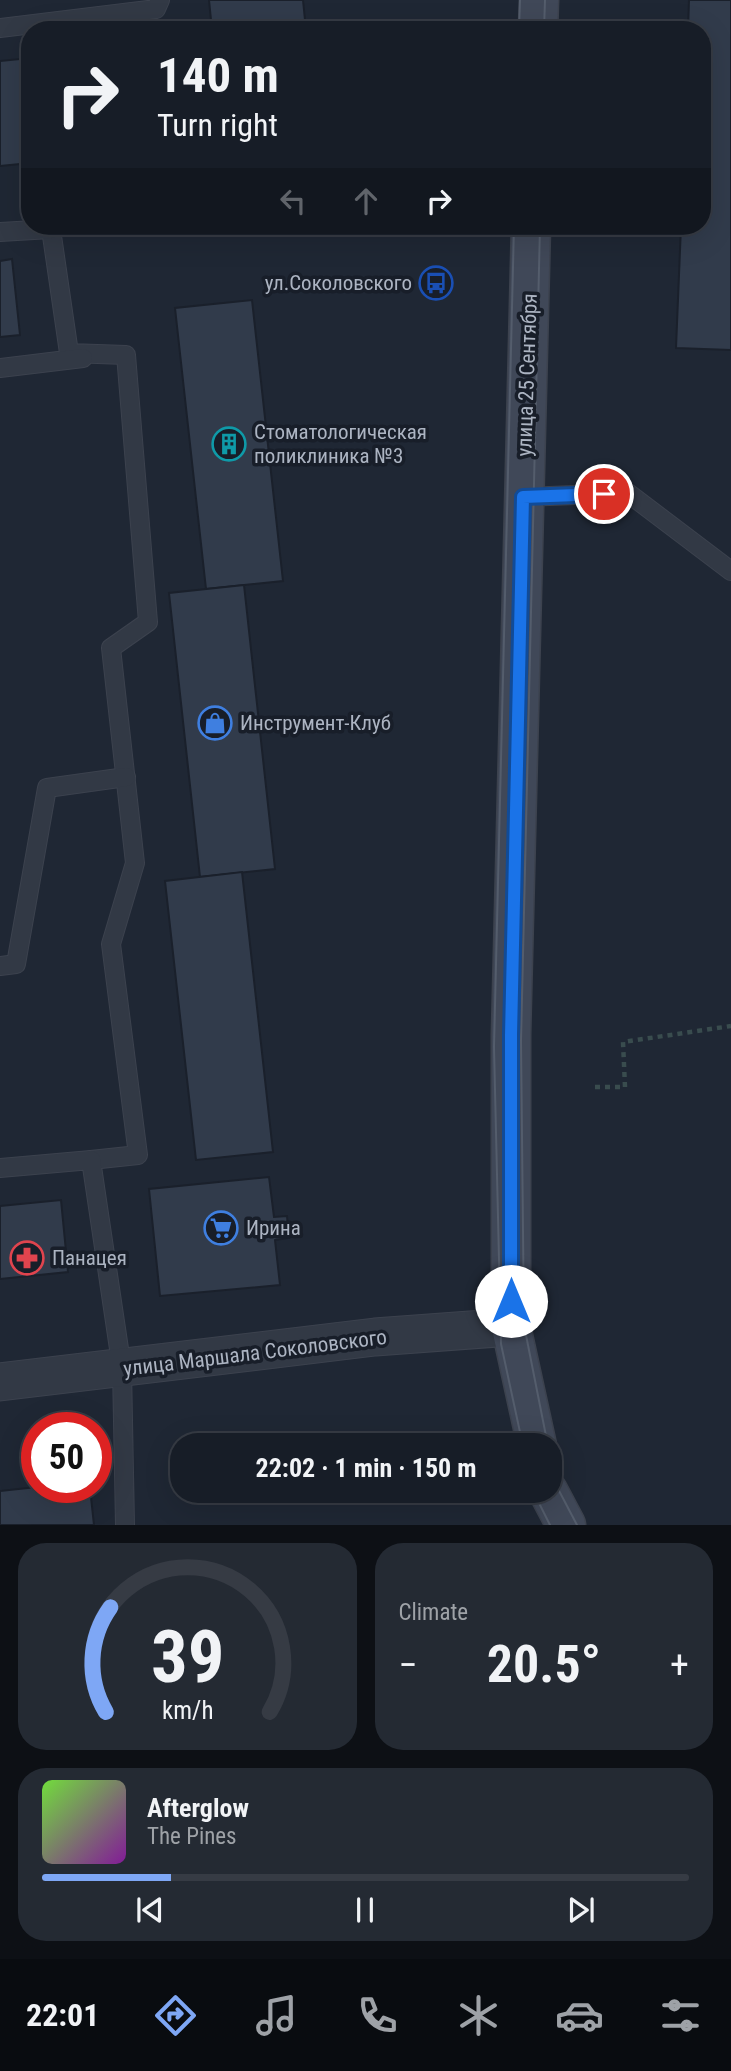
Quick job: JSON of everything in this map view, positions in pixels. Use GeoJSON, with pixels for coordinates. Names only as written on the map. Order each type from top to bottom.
{"type":"FeatureCollection","features":[{"type":"Feature","properties":{"kind":"main road"},"geometry":{"type":"LineString","coordinates":[[538,0],[538,21]]}},
{"type":"Feature","properties":{"kind":"main road","name":"улица 25 Сентября"},"geometry":{"type":"LineString","coordinates":[[531,235],[511,1035],[511,1327],[534,1433]]}},
{"type":"Feature","properties":{"kind":"main road"},"geometry":{"type":"LineString","coordinates":[[554,1503],[566,1525]]}},
{"type":"Feature","properties":{"kind":"street","name":"улица Маршала Соколовского"},"geometry":{"type":"LineString","coordinates":[[0,1382],[375,1337],[511,1327]]}},
{"type":"Feature","properties":{"kind":"lane"},"geometry":{"type":"LineString","coordinates":[[57,21],[156,9],[160,0]]}},
{"type":"Feature","properties":{"kind":"lane"},"geometry":{"type":"LineString","coordinates":[[0,28],[21,25]]}},
{"type":"Feature","properties":{"kind":"lane"},"geometry":{"type":"LineString","coordinates":[[0,232],[21,230]]}},
{"type":"Feature","properties":{"kind":"lane"},"geometry":{"type":"LineString","coordinates":[[0,1168],[138,1155],[111,944],[135,863],[111,648],[148,622],[126,355],[69,353],[60,235]]}},
{"type":"Feature","properties":{"kind":"lane"},"geometry":{"type":"LineString","coordinates":[[0,368],[110,355]]}},
{"type":"Feature","properties":{"kind":"lane"},"geometry":{"type":"LineString","coordinates":[[523,497],[628,493],[731,571]]}},
{"type":"Feature","properties":{"kind":"lane"},"geometry":{"type":"LineString","coordinates":[[0,966],[16,964],[47,788],[126,777]]}},
{"type":"Feature","properties":{"kind":"lane"},"geometry":{"type":"LineString","coordinates":[[91,1160],[122,1369],[125,1525]]}},
{"type":"Feature","properties":{"kind":"path"},"geometry":{"type":"LineString","coordinates":[[595,1087],[625,1087],[623,1042],[731,1026]]}},
{"type":"Feature","properties":{"kind":"building"},"geometry":{"type":"Polygon","coordinates":[[[209,0],[303,0],[305,21],[211,21],[209,0]]]}},
{"type":"Feature","properties":{"kind":"building"},"geometry":{"type":"Polygon","coordinates":[[[689,0],[731,0],[731,350],[676,348],[681,235],[711,235],[711,21],[688,21],[689,0]]]}},
{"type":"Feature","properties":{"kind":"building"},"geometry":{"type":"Polygon","coordinates":[[[21,59],[21,164],[0,166],[0,61],[21,59]]]}},
{"type":"Feature","properties":{"kind":"building"},"geometry":{"type":"Polygon","coordinates":[[[12,259],[20,335],[0,337],[0,261],[12,259]]]}},
{"type":"Feature","properties":{"kind":"building","name":"Стоматологическая поликлиника №3"},"geometry":{"type":"Polygon","coordinates":[[[252,300],[283,581],[206,589],[175,308],[252,300]]]}},
{"type":"Feature","properties":{"kind":"building"},"geometry":{"type":"Polygon","coordinates":[[[244,585],[275,869],[200,877],[169,593],[244,585]]]}},
{"type":"Feature","properties":{"kind":"building"},"geometry":{"type":"Polygon","coordinates":[[[242,872],[273,1152],[196,1160],[165,881],[242,872]]]}},
{"type":"Feature","properties":{"kind":"building","name":"Ирина"},"geometry":{"type":"Polygon","coordinates":[[[269,1177],[274,1217],[287,1216],[289,1238],[275,1240],[280,1285],[160,1296],[149,1189],[269,1177]]]}},
{"type":"Feature","properties":{"kind":"building"},"geometry":{"type":"Polygon","coordinates":[[[61,1200],[68,1272],[0,1279],[0,1206],[61,1200]]]}},
{"type":"Feature","properties":{"kind":"building"},"geometry":{"type":"Polygon","coordinates":[[[21,1489],[21,1503],[92,1503],[94,1525],[0,1525],[0,1491],[21,1489]]]}},
{"type":"Feature","properties":{"kind":"tram line"},"geometry":{"type":"LineString","coordinates":[[519,21],[520,0]]}},
{"type":"Feature","properties":{"kind":"tram line"},"geometry":{"type":"LineString","coordinates":[[544,21],[545,0]]}},
{"type":"Feature","properties":{"kind":"tram line"},"geometry":{"type":"LineString","coordinates":[[514,235],[494,1047],[501,1344],[520,1433]]}},
{"type":"Feature","properties":{"kind":"tram line"},"geometry":{"type":"LineString","coordinates":[[540,235],[521,1041],[524,1325],[545,1433]]}},
{"type":"Feature","properties":{"kind":"tram line"},"geometry":{"type":"LineString","coordinates":[[562,1496],[577,1525]]}},
{"type":"Feature","properties":{"kind":"tram line"},"geometry":{"type":"LineString","coordinates":[[539,1503],[550,1525]]}},
{"type":"Feature","properties":{"kind":"place","name":"ул.Соколовского"},"geometry":{"type":"Point","coordinates":[436,283]}},
{"type":"Feature","properties":{"kind":"place","name":"Стоматологическая поликлиника №3"},"geometry":{"type":"Point","coordinates":[229,444]}},
{"type":"Feature","properties":{"kind":"place","name":"Инструмент-Клуб"},"geometry":{"type":"Point","coordinates":[215,723]}},
{"type":"Feature","properties":{"kind":"place","name":"Ирина"},"geometry":{"type":"Point","coordinates":[221,1228]}},
{"type":"Feature","properties":{"kind":"place","name":"Панацея"},"geometry":{"type":"Point","coordinates":[27,1258]}},
{"type":"Feature","properties":{"kind":"route"},"geometry":{"type":"LineString","coordinates":[[511,1301],[511,1035],[523,497],[604,494]]}}]}
